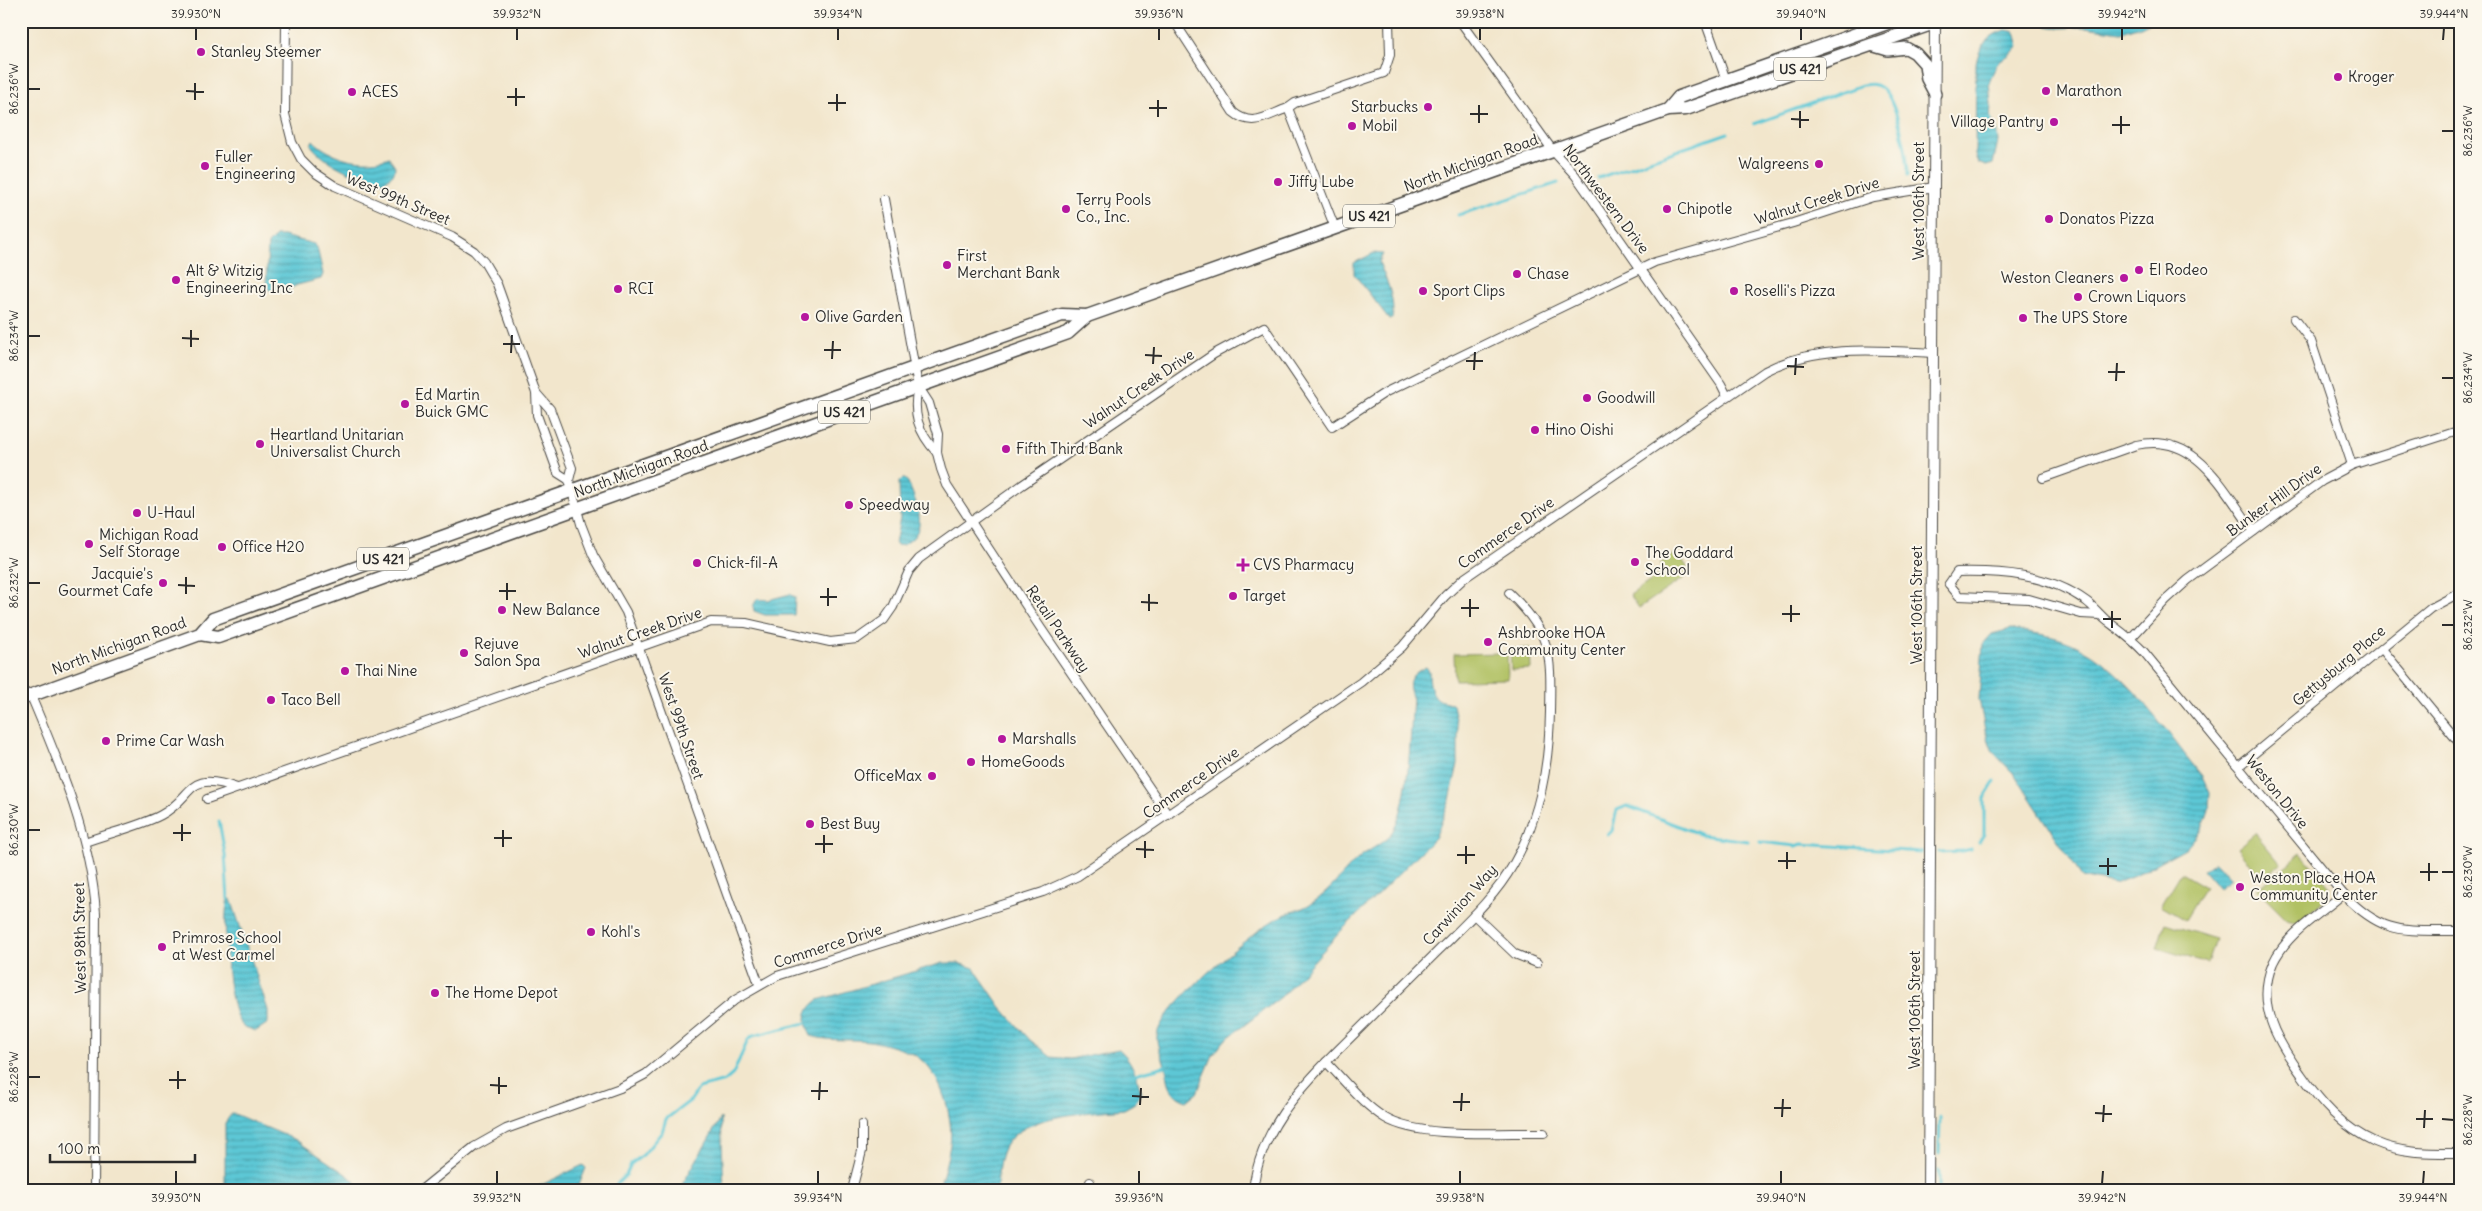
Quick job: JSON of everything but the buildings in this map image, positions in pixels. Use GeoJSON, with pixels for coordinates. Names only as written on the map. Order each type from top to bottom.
{"type":"FeatureCollection","features":[{"type":"Feature","properties":{"kind":"main road","name":"North Michigan Road"},"geometry":{"type":"LineString","coordinates":[[1668,110],[1679,97],[1893,21]]}},
{"type":"Feature","properties":{"kind":"main road","name":"North Michigan Road"},"geometry":{"type":"LineString","coordinates":[[26,697],[200,634],[213,619],[570,486],[1062,315],[1087,316],[1668,110],[1686,109],[1937,22]]}},
{"type":"Feature","properties":{"kind":"main road"},"geometry":{"type":"LineString","coordinates":[[1871,45],[1888,50],[1906,48],[1915,53],[1925,64],[1927,79],[1935,94]]}},
{"type":"Feature","properties":{"kind":"main road","name":"North Michigan Road"},"geometry":{"type":"LineString","coordinates":[[200,634],[218,638],[577,510],[1068,333],[1087,316]]}},
{"type":"Feature","properties":{"kind":"street","name":"West 99th Street"},"geometry":{"type":"LineString","coordinates":[[286,21],[285,114],[292,142],[301,159],[314,172],[335,186],[440,231],[474,252],[494,275],[536,393],[536,415],[558,473],[570,486]]}},
{"type":"Feature","properties":{"kind":"street"},"geometry":{"type":"LineString","coordinates":[[1174,21],[1233,112],[1250,122],[1288,108],[1295,103],[1384,73],[1390,55],[1389,21]]}},
{"type":"Feature","properties":{"kind":"street","name":"Northwestern Drive"},"geometry":{"type":"LineString","coordinates":[[1460,21],[1553,151],[1575,175],[1721,384],[1727,396]]}},
{"type":"Feature","properties":{"kind":"street"},"geometry":{"type":"LineString","coordinates":[[1705,21],[1726,80]]}},
{"type":"Feature","properties":{"kind":"street","name":"West 106th Street"},"geometry":{"type":"LineString","coordinates":[[1928,1190],[1934,187],[1937,22]]}},
{"type":"Feature","properties":{"kind":"street"},"geometry":{"type":"LineString","coordinates":[[1288,108],[1335,228]]}},
{"type":"Feature","properties":{"kind":"street","name":"Walnut Creek Drive"},"geometry":{"type":"LineString","coordinates":[[207,799],[704,624],[723,621],[746,623],[830,642],[857,638],[884,620],[893,606],[908,572],[919,558],[1214,354],[1264,327],[1332,427],[1386,392],[1655,262],[1793,223],[1873,196],[1934,187]]}},
{"type":"Feature","properties":{"kind":"street","name":"Retail Parkway"},"geometry":{"type":"LineString","coordinates":[[884,199],[914,368],[918,386],[929,404],[938,434],[937,453],[947,485],[1168,815]]}},
{"type":"Feature","properties":{"kind":"street"},"geometry":{"type":"LineString","coordinates":[[2294,319],[2311,341],[2352,465]]}},
{"type":"Feature","properties":{"kind":"street","name":"Commerce Drive"},"geometry":{"type":"LineString","coordinates":[[421,1190],[474,1147],[506,1129],[620,1088],[646,1074],[735,1000],[759,984],[786,973],[1061,885],[1107,857],[1374,672],[1406,642],[1445,596],[1469,574],[1765,371],[1804,356],[1840,352],[1934,353]]}},
{"type":"Feature","properties":{"kind":"street","name":"Retail Parkway"},"geometry":{"type":"LineString","coordinates":[[918,386],[914,406],[924,439],[937,453]]}},
{"type":"Feature","properties":{"kind":"street","name":"West 99th Street"},"geometry":{"type":"LineString","coordinates":[[536,393],[550,410],[572,468],[570,486],[593,555],[626,612],[759,984]]}},
{"type":"Feature","properties":{"kind":"street","name":"Bunker Hill Drive"},"geometry":{"type":"LineString","coordinates":[[2131,638],[2177,590],[2322,481],[2352,465],[2461,430]]}},
{"type":"Feature","properties":{"kind":"street"},"geometry":{"type":"LineString","coordinates":[[2042,478],[2136,446],[2151,443],[2172,444],[2188,451],[2206,466],[2254,531]]}},
{"type":"Feature","properties":{"kind":"street","name":"Weston Drive"},"geometry":{"type":"LineString","coordinates":[[1948,584],[1957,572],[1993,571],[2028,576],[2070,592],[2087,601],[2100,615],[2131,638],[2239,766],[2342,894],[2366,916],[2386,926],[2404,930],[2461,931]]}},
{"type":"Feature","properties":{"kind":"street"},"geometry":{"type":"LineString","coordinates":[[1932,584],[1948,584],[1959,596],[2029,599],[2081,614],[2100,615]]}},
{"type":"Feature","properties":{"kind":"street","name":"Gettysburg Place"},"geometry":{"type":"LineString","coordinates":[[2239,766],[2431,608],[2461,592]]}},
{"type":"Feature","properties":{"kind":"street","name":"Carwinion Way"},"geometry":{"type":"LineString","coordinates":[[1253,1190],[1259,1158],[1272,1128],[1286,1106],[1326,1062],[1474,915],[1508,874],[1523,846],[1541,795],[1548,754],[1550,682],[1546,645],[1537,622],[1509,593]]}},
{"type":"Feature","properties":{"kind":"street"},"geometry":{"type":"LineString","coordinates":[[2382,649],[2461,745]]}},
{"type":"Feature","properties":{"kind":"street","name":"West 98th Street"},"geometry":{"type":"LineString","coordinates":[[26,697],[64,779],[85,842],[92,870],[96,912],[94,1190]]}},
{"type":"Feature","properties":{"kind":"street"},"geometry":{"type":"LineString","coordinates":[[85,842],[160,816],[172,807],[191,787],[203,782],[219,781],[237,788]]}},
{"type":"Feature","properties":{"kind":"street"},"geometry":{"type":"LineString","coordinates":[[2342,894],[2288,941],[2273,963],[2266,999],[2268,1016],[2275,1035],[2321,1102],[2349,1128],[2375,1142],[2394,1149],[2413,1152],[2461,1154]]}},
{"type":"Feature","properties":{"kind":"street"},"geometry":{"type":"LineString","coordinates":[[1474,915],[1515,954],[1537,963]]}},
{"type":"Feature","properties":{"kind":"street"},"geometry":{"type":"LineString","coordinates":[[1326,1062],[1370,1107],[1385,1118],[1407,1128],[1433,1131],[1544,1133]]}},
{"type":"Feature","properties":{"kind":"street"},"geometry":{"type":"LineString","coordinates":[[852,1190],[862,1151],[862,1125]]}},
{"type":"Feature","properties":{"kind":"green space"},"geometry":{"type":"Polygon","coordinates":[[[1677,552],[1691,573],[1639,608],[1630,595],[1665,571],[1660,564],[1677,552]]]}},
{"type":"Feature","properties":{"kind":"green space"},"geometry":{"type":"Polygon","coordinates":[[[1530,648],[1531,669],[1511,670],[1510,649],[1530,648]]]}},
{"type":"Feature","properties":{"kind":"green space"},"geometry":{"type":"Polygon","coordinates":[[[1507,653],[1508,679],[1455,680],[1454,654],[1507,653]]]}},
{"type":"Feature","properties":{"kind":"green space"},"geometry":{"type":"Polygon","coordinates":[[[2255,833],[2281,864],[2262,879],[2237,848],[2255,833]]]}},
{"type":"Feature","properties":{"kind":"green space"},"geometry":{"type":"Polygon","coordinates":[[[2301,853],[2329,886],[2328,897],[2297,923],[2287,920],[2257,890],[2301,853]]]}},
{"type":"Feature","properties":{"kind":"green space"},"geometry":{"type":"Polygon","coordinates":[[[2181,873],[2205,887],[2185,920],[2161,906],[2181,873]]]}},
{"type":"Feature","properties":{"kind":"green space"},"geometry":{"type":"Polygon","coordinates":[[[2165,923],[2215,939],[2207,963],[2157,948],[2165,923]]]}},
{"type":"Feature","properties":{"kind":"water"},"geometry":{"type":"Polygon","coordinates":[[[2043,21],[2156,21],[2121,32],[2086,27],[2059,28],[2046,26],[2043,21]]]}},
{"type":"Feature","properties":{"kind":"water"},"geometry":{"type":"Polygon","coordinates":[[[2006,30],[2015,32],[2019,47],[1997,64],[1989,83],[1990,116],[1996,128],[1998,141],[1993,164],[1986,166],[1978,163],[1975,155],[1976,64],[1982,46],[1995,34],[2006,30]]]}},
{"type":"Feature","properties":{"kind":"water"},"geometry":{"type":"Polygon","coordinates":[[[313,140],[328,152],[348,159],[370,161],[389,157],[395,166],[394,173],[385,181],[356,175],[334,165],[317,152],[311,145],[313,140]]]}},
{"type":"Feature","properties":{"kind":"water"},"geometry":{"type":"Polygon","coordinates":[[[276,236],[314,244],[317,247],[323,274],[321,279],[297,285],[284,292],[269,290],[266,285],[268,244],[276,236]]]}},
{"type":"Feature","properties":{"kind":"water"},"geometry":{"type":"Polygon","coordinates":[[[1374,253],[1383,254],[1379,262],[1393,304],[1392,319],[1389,319],[1354,274],[1354,263],[1374,253]]]}},
{"type":"Feature","properties":{"kind":"water"},"geometry":{"type":"Polygon","coordinates":[[[903,478],[908,482],[917,505],[919,521],[915,535],[905,544],[899,545],[895,544],[900,518],[899,482],[903,478]]]}},
{"type":"Feature","properties":{"kind":"water"},"geometry":{"type":"Polygon","coordinates":[[[790,594],[795,597],[794,615],[765,615],[754,611],[753,606],[757,599],[768,600],[790,594]]]}},
{"type":"Feature","properties":{"kind":"water"},"geometry":{"type":"Polygon","coordinates":[[[2011,629],[2054,637],[2082,649],[2103,662],[2122,678],[2156,717],[2202,776],[2210,793],[2209,809],[2202,829],[2187,847],[2134,876],[2114,884],[2082,877],[2015,775],[1993,752],[1985,730],[1979,699],[1983,644],[1992,634],[2011,629]]]}},
{"type":"Feature","properties":{"kind":"water"},"geometry":{"type":"Polygon","coordinates":[[[1426,667],[1429,671],[1430,686],[1435,696],[1453,705],[1458,729],[1458,764],[1450,800],[1435,838],[1340,932],[1281,997],[1225,1040],[1213,1055],[1197,1093],[1187,1101],[1181,1099],[1171,1089],[1158,1044],[1157,1036],[1161,1024],[1187,992],[1243,942],[1276,919],[1307,906],[1319,898],[1359,858],[1389,836],[1396,825],[1401,810],[1408,771],[1413,699],[1410,680],[1416,673],[1426,667]]]}},
{"type":"Feature","properties":{"kind":"water"},"geometry":{"type":"Polygon","coordinates":[[[2215,862],[2231,879],[2219,888],[2204,870],[2215,862]]]}},
{"type":"Feature","properties":{"kind":"water"},"geometry":{"type":"Polygon","coordinates":[[[228,899],[231,899],[268,1010],[268,1023],[256,1031],[242,1025],[237,1017],[229,985],[226,944],[226,909],[228,899]]]}},
{"type":"Feature","properties":{"kind":"water"},"geometry":{"type":"Polygon","coordinates":[[[943,963],[958,963],[974,968],[1000,1006],[1030,1040],[1051,1057],[1070,1059],[1119,1049],[1131,1064],[1138,1082],[1141,1094],[1135,1103],[1124,1109],[1058,1117],[1041,1121],[1025,1128],[1013,1136],[1004,1148],[999,1163],[997,1190],[939,1190],[949,1151],[951,1134],[945,1098],[934,1075],[919,1058],[900,1049],[871,1041],[828,1039],[811,1036],[806,1016],[813,1004],[818,1000],[943,963]]]}},
{"type":"Feature","properties":{"kind":"water"},"geometry":{"type":"Polygon","coordinates":[[[232,1113],[296,1140],[350,1177],[355,1182],[356,1188],[225,1190],[225,1123],[232,1113]]]}},
{"type":"Feature","properties":{"kind":"water"},"geometry":{"type":"Polygon","coordinates":[[[721,1118],[724,1190],[679,1190],[721,1118]]]}},
{"type":"Feature","properties":{"kind":"water"},"geometry":{"type":"Polygon","coordinates":[[[583,1165],[586,1168],[577,1190],[531,1190],[583,1165]]]}},
{"type":"Feature","properties":{"kind":"waterway"},"geometry":{"type":"LineString","coordinates":[[1754,124],[1862,85],[1875,85],[1883,89],[1893,105],[1904,143],[1908,175]]}},
{"type":"Feature","properties":{"kind":"waterway"},"geometry":{"type":"LineString","coordinates":[[1598,178],[1728,133]]}},
{"type":"Feature","properties":{"kind":"waterway"},"geometry":{"type":"LineString","coordinates":[[1458,215],[1558,183]]}},
{"type":"Feature","properties":{"kind":"waterway"},"geometry":{"type":"LineString","coordinates":[[1979,842],[1984,834],[1984,799],[1995,781]]}},
{"type":"Feature","properties":{"kind":"waterway"},"geometry":{"type":"LineString","coordinates":[[1608,835],[1612,831],[1617,810],[1627,806],[1702,835],[1748,841]]}},
{"type":"Feature","properties":{"kind":"waterway"},"geometry":{"type":"LineString","coordinates":[[219,821],[225,854],[228,899]]}},
{"type":"Feature","properties":{"kind":"waterway"},"geometry":{"type":"LineString","coordinates":[[1760,842],[1796,846],[1802,844],[1922,852]]}},
{"type":"Feature","properties":{"kind":"waterway"},"geometry":{"type":"LineString","coordinates":[[1939,852],[1971,849]]}},
{"type":"Feature","properties":{"kind":"waterway"},"geometry":{"type":"LineString","coordinates":[[611,1190],[626,1175],[631,1164],[643,1155],[662,1132],[666,1119],[691,1100],[699,1088],[725,1081],[733,1074],[748,1040],[753,1036],[806,1023]]}},
{"type":"Feature","properties":{"kind":"waterway"},"geometry":{"type":"LineString","coordinates":[[1135,1074],[1165,1066]]}},
{"type":"Feature","properties":{"kind":"waterway"},"geometry":{"type":"LineString","coordinates":[[1939,1154],[1940,1118]]}},
{"type":"Feature","properties":{"kind":"waterway"},"geometry":{"type":"LineString","coordinates":[[1939,1170],[1939,1190]]}},
{"type":"Feature","properties":{"kind":"place","name":"Stanley Steemer"},"geometry":{"type":"Point","coordinates":[201,52]}},
{"type":"Feature","properties":{"kind":"place","name":"Kroger"},"geometry":{"type":"Point","coordinates":[2338,77]}},
{"type":"Feature","properties":{"kind":"place","name":"Marathon"},"geometry":{"type":"Point","coordinates":[2046,91]}},
{"type":"Feature","properties":{"kind":"place","name":"ACES"},"geometry":{"type":"Point","coordinates":[352,92]}},
{"type":"Feature","properties":{"kind":"place","name":"Starbucks"},"geometry":{"type":"Point","coordinates":[1428,107]}},
{"type":"Feature","properties":{"kind":"place","name":"Village Pantry"},"geometry":{"type":"Point","coordinates":[2054,122]}},
{"type":"Feature","properties":{"kind":"place","name":"Mobil"},"geometry":{"type":"Point","coordinates":[1352,126]}},
{"type":"Feature","properties":{"kind":"place","name":"Walgreens"},"geometry":{"type":"Point","coordinates":[1819,164]}},
{"type":"Feature","properties":{"kind":"place","name":"Fuller Engineering"},"geometry":{"type":"Point","coordinates":[205,166]}},
{"type":"Feature","properties":{"kind":"place","name":"Jiffy Lube"},"geometry":{"type":"Point","coordinates":[1278,182]}},
{"type":"Feature","properties":{"kind":"place","name":"Terry Pools Co., Inc."},"geometry":{"type":"Point","coordinates":[1066,209]}},
{"type":"Feature","properties":{"kind":"place","name":"Chipotle"},"geometry":{"type":"Point","coordinates":[1667,209]}},
{"type":"Feature","properties":{"kind":"place","name":"Donatos Pizza"},"geometry":{"type":"Point","coordinates":[2049,219]}},
{"type":"Feature","properties":{"kind":"place","name":"First Merchant Bank"},"geometry":{"type":"Point","coordinates":[947,265]}},
{"type":"Feature","properties":{"kind":"place","name":"El Rodeo"},"geometry":{"type":"Point","coordinates":[2139,270]}},
{"type":"Feature","properties":{"kind":"place","name":"Chase"},"geometry":{"type":"Point","coordinates":[1517,274]}},
{"type":"Feature","properties":{"kind":"place","name":"Weston Cleaners"},"geometry":{"type":"Point","coordinates":[2124,278]}},
{"type":"Feature","properties":{"kind":"place","name":"Alt & Witzig Engineering Inc"},"geometry":{"type":"Point","coordinates":[176,280]}},
{"type":"Feature","properties":{"kind":"place","name":"RCI"},"geometry":{"type":"Point","coordinates":[618,289]}},
{"type":"Feature","properties":{"kind":"place","name":"Sport Clips"},"geometry":{"type":"Point","coordinates":[1423,291]}},
{"type":"Feature","properties":{"kind":"place","name":"Roselli's Pizza"},"geometry":{"type":"Point","coordinates":[1734,291]}},
{"type":"Feature","properties":{"kind":"place","name":"Crown Liquors"},"geometry":{"type":"Point","coordinates":[2078,297]}},
{"type":"Feature","properties":{"kind":"place","name":"Olive Garden"},"geometry":{"type":"Point","coordinates":[805,317]}},
{"type":"Feature","properties":{"kind":"place","name":"The UPS Store"},"geometry":{"type":"Point","coordinates":[2023,318]}},
{"type":"Feature","properties":{"kind":"place","name":"Goodwill"},"geometry":{"type":"Point","coordinates":[1587,398]}},
{"type":"Feature","properties":{"kind":"place","name":"Ed Martin Buick GMC"},"geometry":{"type":"Point","coordinates":[405,404]}},
{"type":"Feature","properties":{"kind":"place","name":"Hino Oishi"},"geometry":{"type":"Point","coordinates":[1535,430]}},
{"type":"Feature","properties":{"kind":"place","name":"Heartland Unitarian Universalist Church"},"geometry":{"type":"Point","coordinates":[260,444]}},
{"type":"Feature","properties":{"kind":"place","name":"Fifth Third Bank"},"geometry":{"type":"Point","coordinates":[1006,449]}},
{"type":"Feature","properties":{"kind":"place","name":"Speedway"},"geometry":{"type":"Point","coordinates":[849,505]}},
{"type":"Feature","properties":{"kind":"place","name":"U-Haul"},"geometry":{"type":"Point","coordinates":[137,513]}},
{"type":"Feature","properties":{"kind":"place","name":"Michigan Road Self Storage"},"geometry":{"type":"Point","coordinates":[89,544]}},
{"type":"Feature","properties":{"kind":"place","name":"Office H20"},"geometry":{"type":"Point","coordinates":[222,547]}},
{"type":"Feature","properties":{"kind":"place","name":"The Goddard School"},"geometry":{"type":"Point","coordinates":[1635,562]}},
{"type":"Feature","properties":{"kind":"place","name":"Chick-fil-A"},"geometry":{"type":"Point","coordinates":[697,563]}},
{"type":"Feature","properties":{"kind":"place","name":"CVS Pharmacy"},"geometry":{"type":"Point","coordinates":[1243,565]}},
{"type":"Feature","properties":{"kind":"place","name":"Jacquie's Gourmet Cafe"},"geometry":{"type":"Point","coordinates":[163,583]}},
{"type":"Feature","properties":{"kind":"place","name":"Target"},"geometry":{"type":"Point","coordinates":[1233,596]}},
{"type":"Feature","properties":{"kind":"place","name":"New Balance"},"geometry":{"type":"Point","coordinates":[502,610]}},
{"type":"Feature","properties":{"kind":"place","name":"Ashbrooke HOA Community Center"},"geometry":{"type":"Point","coordinates":[1488,642]}},
{"type":"Feature","properties":{"kind":"place","name":"Rejuve Salon Spa"},"geometry":{"type":"Point","coordinates":[464,653]}},
{"type":"Feature","properties":{"kind":"place","name":"Thai Nine"},"geometry":{"type":"Point","coordinates":[345,671]}},
{"type":"Feature","properties":{"kind":"place","name":"Taco Bell"},"geometry":{"type":"Point","coordinates":[271,700]}},
{"type":"Feature","properties":{"kind":"place","name":"Marshalls"},"geometry":{"type":"Point","coordinates":[1002,739]}},
{"type":"Feature","properties":{"kind":"place","name":"Prime Car Wash"},"geometry":{"type":"Point","coordinates":[106,741]}},
{"type":"Feature","properties":{"kind":"place","name":"HomeGoods"},"geometry":{"type":"Point","coordinates":[971,762]}},
{"type":"Feature","properties":{"kind":"place","name":"OfficeMax"},"geometry":{"type":"Point","coordinates":[932,776]}},
{"type":"Feature","properties":{"kind":"place","name":"Best Buy"},"geometry":{"type":"Point","coordinates":[810,824]}},
{"type":"Feature","properties":{"kind":"place","name":"Weston Place HOA Community Center"},"geometry":{"type":"Point","coordinates":[2240,887]}},
{"type":"Feature","properties":{"kind":"place","name":"Kohl's"},"geometry":{"type":"Point","coordinates":[591,932]}},
{"type":"Feature","properties":{"kind":"place","name":"Primrose School at West Carmel"},"geometry":{"type":"Point","coordinates":[162,947]}},
{"type":"Feature","properties":{"kind":"place","name":"The Home Depot"},"geometry":{"type":"Point","coordinates":[435,993]}}]}
